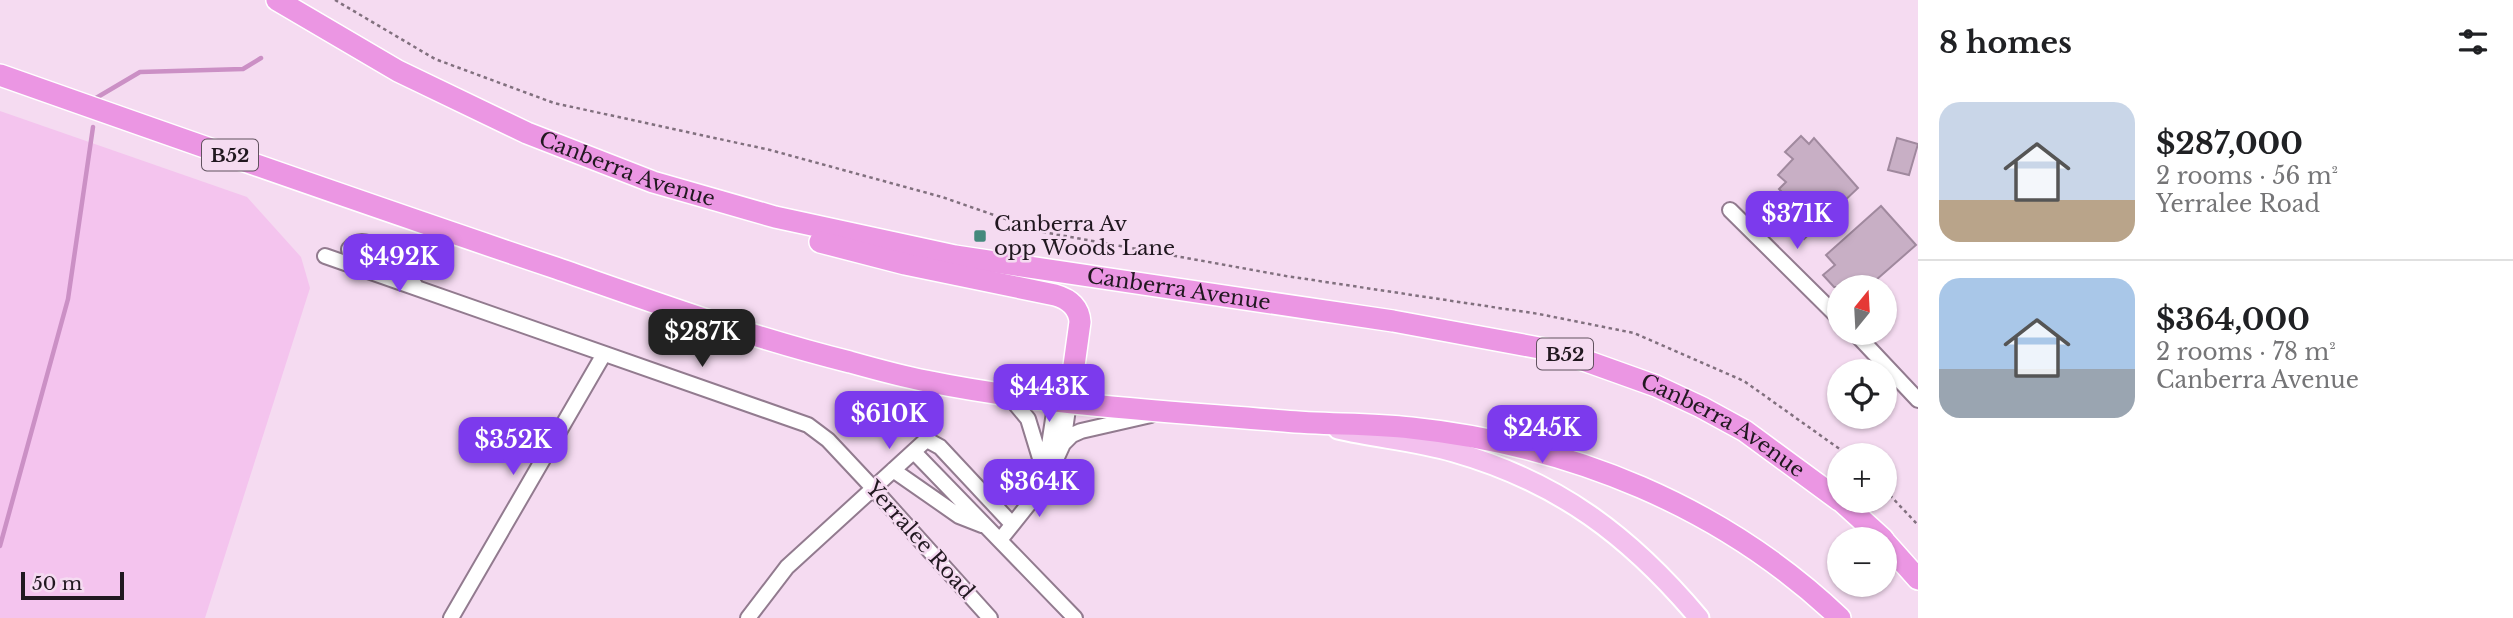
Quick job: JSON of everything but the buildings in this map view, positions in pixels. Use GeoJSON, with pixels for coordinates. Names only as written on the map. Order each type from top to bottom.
{"type":"FeatureCollection","features":[{"type":"Feature","properties":{"kind":"highway","name":"Canberra Avenue"},"geometry":{"type":"LineString","coordinates":[[277,0],[410,77],[527,133],[653,183],[856,236],[955,256],[1393,321],[1561,352],[1656,386],[1701,407],[1745,431],[1827,491]]}},
{"type":"Feature","properties":{"kind":"highway","name":"B52"},"geometry":{"type":"LineString","coordinates":[[0,75],[459,236],[756,336],[923,381],[1063,401],[1322,425],[1408,427],[1554,454],[1622,479],[1697,513],[1768,558],[1840,618]]}},
{"type":"Feature","properties":{"kind":"highway"},"geometry":{"type":"LineString","coordinates":[[653,183],[720,210],[818,241],[905,264],[1055,295],[1073,305]]}},
{"type":"Feature","properties":{"kind":"highway"},"geometry":{"type":"LineString","coordinates":[[1063,401],[1066,325],[1073,305],[1088,288],[1104,278]]}},
{"type":"Feature","properties":{"kind":"highway","name":"Canberra Avenue"},"geometry":{"type":"LineString","coordinates":[[1854,513],[1870,527]]}},
{"type":"Feature","properties":{"kind":"highway","name":"Canberra Avenue"},"geometry":{"type":"LineString","coordinates":[[1897,555],[1918,579]]}},
{"type":"Feature","properties":{"kind":"main road"},"geometry":{"type":"LineString","coordinates":[[1322,425],[1374,438],[1453,452],[1497,467],[1546,489],[1584,510],[1631,546],[1669,582],[1699,618]]}},
{"type":"Feature","properties":{"kind":"main road"},"geometry":{"type":"LineString","coordinates":[[1897,550],[1918,567]]}},
{"type":"Feature","properties":{"kind":"street"},"geometry":{"type":"LineString","coordinates":[[1730,210],[1827,306]]}},
{"type":"Feature","properties":{"kind":"street","name":"Yerralee Road"},"geometry":{"type":"LineString","coordinates":[[369,272],[350,254],[349,249],[354,243],[361,242],[379,248],[425,292]]}},
{"type":"Feature","properties":{"kind":"street","name":"Yerralee Road"},"geometry":{"type":"LineString","coordinates":[[325,256],[808,425],[828,440],[990,618]]}},
{"type":"Feature","properties":{"kind":"street"},"geometry":{"type":"LineString","coordinates":[[1866,345],[1918,400]]}},
{"type":"Feature","properties":{"kind":"street"},"geometry":{"type":"LineString","coordinates":[[451,618],[604,354]]}},
{"type":"Feature","properties":{"kind":"street"},"geometry":{"type":"LineString","coordinates":[[1008,394],[1028,419],[1047,475]]}},
{"type":"Feature","properties":{"kind":"street"},"geometry":{"type":"LineString","coordinates":[[1047,475],[1049,445],[1063,401]]}},
{"type":"Feature","properties":{"kind":"street"},"geometry":{"type":"LineString","coordinates":[[1063,401],[1063,444]]}},
{"type":"Feature","properties":{"kind":"street"},"geometry":{"type":"LineString","coordinates":[[1000,540],[1047,475],[1068,438],[1082,431],[1170,411]]}},
{"type":"Feature","properties":{"kind":"street"},"geometry":{"type":"LineString","coordinates":[[748,618],[787,567],[929,440],[937,444],[1012,524]]}},
{"type":"Feature","properties":{"kind":"street"},"geometry":{"type":"LineString","coordinates":[[914,452],[1075,618]]}},
{"type":"Feature","properties":{"kind":"street"},"geometry":{"type":"LineString","coordinates":[[893,470],[959,516],[986,527]]}},
{"type":"Feature","properties":{"kind":"path"},"geometry":{"type":"LineString","coordinates":[[335,0],[435,59],[554,103],[770,150],[942,197],[1042,232],[1286,276],[1539,314],[1634,333],[1744,382],[1831,443]]}},
{"type":"Feature","properties":{"kind":"path"},"geometry":{"type":"LineString","coordinates":[[1897,503],[1918,525]]}},
{"type":"Feature","properties":{"kind":"shaded area"},"geometry":{"type":"Polygon","coordinates":[[[0,111],[247,197],[301,257],[310,288],[205,618],[0,618],[0,111]]]}},
{"type":"Feature","properties":{"kind":"waterway"},"geometry":{"type":"LineString","coordinates":[[96,98],[140,72],[243,69],[261,58]]}},
{"type":"Feature","properties":{"kind":"waterway"},"geometry":{"type":"LineString","coordinates":[[0,546],[68,299],[93,127]]}},
{"type":"Feature","properties":{"kind":"place","name":"Canberra Av opp Woods Lane"},"geometry":{"type":"Point","coordinates":[980,236]}}]}
